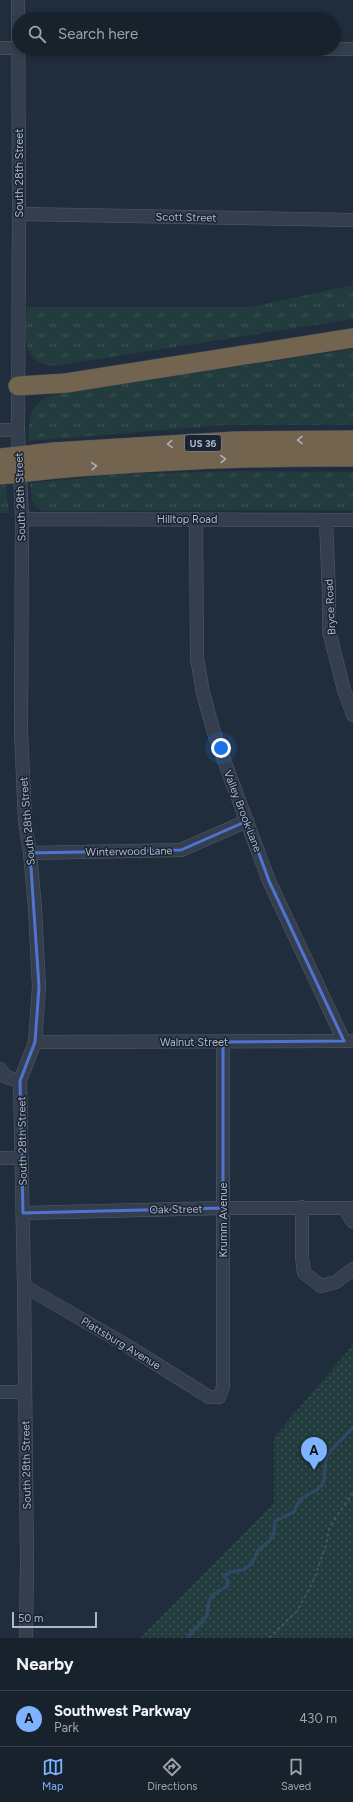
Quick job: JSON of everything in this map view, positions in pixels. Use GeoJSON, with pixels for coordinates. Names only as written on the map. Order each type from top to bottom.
{"type":"FeatureCollection","features":[{"type":"Feature","properties":{"kind":"highway"},"geometry":{"type":"LineString","coordinates":[[18,380],[353,326]]}},
{"type":"Feature","properties":{"kind":"highway"},"geometry":{"type":"LineString","coordinates":[[18,380],[66,383],[353,338]]}},
{"type":"Feature","properties":{"kind":"highway"},"geometry":{"type":"LineString","coordinates":[[329,448],[353,439]]}},
{"type":"Feature","properties":{"kind":"highway"},"geometry":{"type":"LineString","coordinates":[[329,448],[353,464]]}},
{"type":"Feature","properties":{"kind":"highway","name":"US 36"},"geometry":{"type":"LineString","coordinates":[[0,458],[54,461],[148,462],[329,448],[353,457]]}},
{"type":"Feature","properties":{"kind":"highway","name":"US 36"},"geometry":{"type":"LineString","coordinates":[[0,475],[54,461]]}},
{"type":"Feature","properties":{"kind":"street","name":"South 28th Street"},"geometry":{"type":"LineString","coordinates":[[18,0],[18,12]]}},
{"type":"Feature","properties":{"kind":"street"},"geometry":{"type":"LineString","coordinates":[[0,48],[12,48]]}},
{"type":"Feature","properties":{"kind":"street"},"geometry":{"type":"LineString","coordinates":[[341,49],[353,49]]}},
{"type":"Feature","properties":{"kind":"street","name":"South 28th Street"},"geometry":{"type":"LineString","coordinates":[[19,56],[18,430],[22,519],[21,731],[25,822],[30,853],[39,987],[35,1042],[20,1081],[27,1561],[26,1638]]}},
{"type":"Feature","properties":{"kind":"street","name":"Scott Street"},"geometry":{"type":"LineString","coordinates":[[19,214],[353,220]]}},
{"type":"Feature","properties":{"kind":"street"},"geometry":{"type":"LineString","coordinates":[[0,430],[18,430]]}},
{"type":"Feature","properties":{"kind":"street","name":"Hilltop Road"},"geometry":{"type":"LineString","coordinates":[[22,519],[353,520]]}},
{"type":"Feature","properties":{"kind":"street","name":"Valley Brook Lane"},"geometry":{"type":"LineString","coordinates":[[196,519],[197,658],[203,693],[215,736],[269,881],[349,1041]]}},
{"type":"Feature","properties":{"kind":"street","name":"Bryce Road"},"geometry":{"type":"LineString","coordinates":[[326,520],[329,631],[344,690],[353,715]]}},
{"type":"Feature","properties":{"kind":"street","name":"Winterwood Lane"},"geometry":{"type":"LineString","coordinates":[[30,853],[181,850],[247,822]]}},
{"type":"Feature","properties":{"kind":"street","name":"Walnut Street"},"geometry":{"type":"LineString","coordinates":[[35,1042],[349,1041]]}},
{"type":"Feature","properties":{"kind":"street","name":"Krumm Avenue"},"geometry":{"type":"LineString","coordinates":[[219,1397],[223,1387],[223,1042]]}},
{"type":"Feature","properties":{"kind":"street"},"geometry":{"type":"LineString","coordinates":[[0,1069],[6,1077],[20,1081]]}},
{"type":"Feature","properties":{"kind":"street"},"geometry":{"type":"LineString","coordinates":[[0,1158],[22,1158]]}},
{"type":"Feature","properties":{"kind":"street"},"geometry":{"type":"LineString","coordinates":[[302,1207],[302,1257],[304,1274],[321,1286],[336,1282],[353,1269]]}},
{"type":"Feature","properties":{"kind":"street","name":"Oak Street"},"geometry":{"type":"LineString","coordinates":[[23,1213],[223,1208],[348,1208]]}},
{"type":"Feature","properties":{"kind":"street"},"geometry":{"type":"LineString","coordinates":[[348,1208],[353,1222]]}},
{"type":"Feature","properties":{"kind":"street","name":"Plattsburg Avenue"},"geometry":{"type":"LineString","coordinates":[[24,1286],[126,1345],[209,1397],[219,1397]]}},
{"type":"Feature","properties":{"kind":"street"},"geometry":{"type":"LineString","coordinates":[[0,1392],[25,1392]]}},
{"type":"Feature","properties":{"kind":"path"},"geometry":{"type":"LineString","coordinates":[[269,1638],[297,1611],[313,1582],[326,1545],[329,1529],[353,1493]]}},
{"type":"Feature","properties":{"kind":"highlighted area"},"geometry":{"type":"Polygon","coordinates":[[[247,821],[269,881],[344,1041],[223,1042],[223,1208],[23,1213],[20,1081],[35,1042],[39,987],[30,853],[181,850],[247,821]]]}},
{"type":"Feature","properties":{"kind":"green space"},"geometry":{"type":"Polygon","coordinates":[[[353,285],[353,319],[60,365],[47,365],[36,360],[31,355],[26,340],[27,307],[249,307],[353,285]]]}},
{"type":"Feature","properties":{"kind":"green space"},"geometry":{"type":"Polygon","coordinates":[[[353,349],[353,425],[225,425],[28,441],[30,419],[33,409],[37,404],[50,395],[353,349]]]}},
{"type":"Feature","properties":{"kind":"green space"},"geometry":{"type":"Polygon","coordinates":[[[239,471],[353,472],[353,510],[42,511],[33,505],[30,483],[123,474],[239,471]]]}},
{"type":"Feature","properties":{"kind":"green space"},"geometry":{"type":"Polygon","coordinates":[[[6,485],[9,513],[0,513],[0,486],[6,485]]]}},
{"type":"Feature","properties":{"kind":"green space"},"geometry":{"type":"Polygon","coordinates":[[[353,1345],[353,1638],[140,1638],[274,1503],[274,1437],[353,1345]]]}},
{"type":"Feature","properties":{"kind":"waterway"},"geometry":{"type":"LineString","coordinates":[[188,1638],[205,1618],[211,1598],[227,1586],[228,1581],[224,1576],[230,1572],[243,1570],[252,1563],[258,1551],[270,1540],[274,1533],[275,1521],[294,1512],[298,1504],[306,1495],[318,1489],[322,1485],[327,1457],[353,1427]]}},
{"type":"Feature","properties":{"kind":"place","name":"Southwest Parkway"},"geometry":{"type":"Point","coordinates":[314,1470]}}]}
